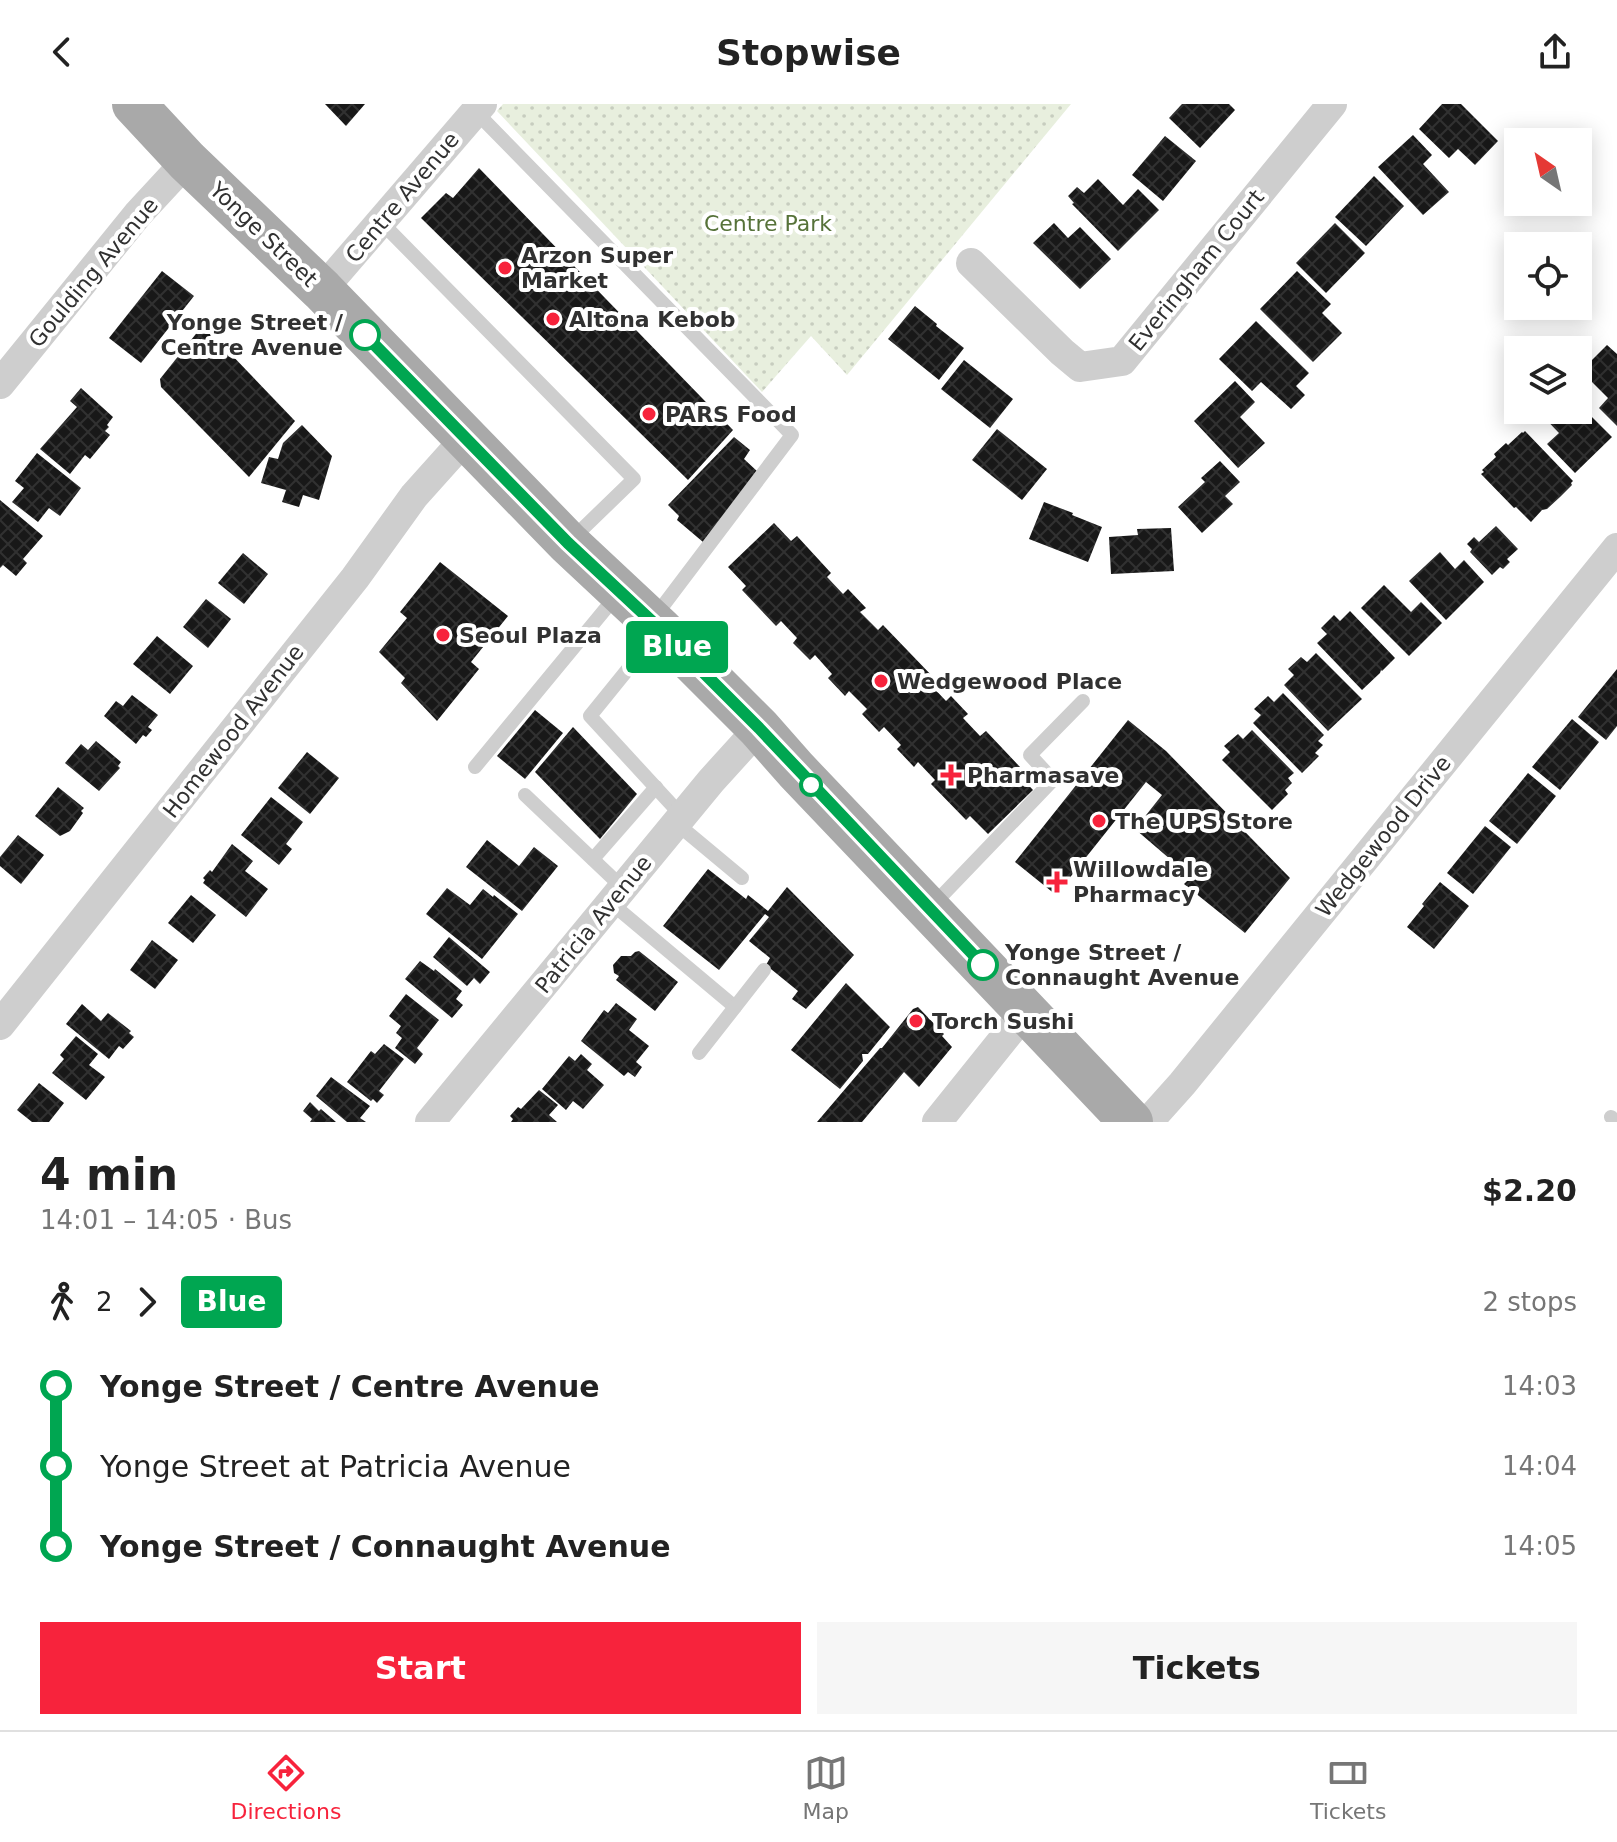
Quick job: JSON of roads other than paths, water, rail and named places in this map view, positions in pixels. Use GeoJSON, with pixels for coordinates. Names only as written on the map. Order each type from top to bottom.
{"type":"FeatureCollection","features":[{"type":"Feature","properties":{"kind":"main road","name":"Yonge Street"},"geometry":{"type":"LineString","coordinates":[[134,104],[187,161],[322,290],[568,543],[759,728],[1131,1122]]}},
{"type":"Feature","properties":{"kind":"street","name":"Everingham Court"},"geometry":{"type":"LineString","coordinates":[[971,263],[1080,367],[1122,361],[1332,104]]}},
{"type":"Feature","properties":{"kind":"street","name":"Centre Avenue"},"geometry":{"type":"LineString","coordinates":[[322,290],[479,108]]}},
{"type":"Feature","properties":{"kind":"street","name":"Goulding Avenue"},"geometry":{"type":"LineString","coordinates":[[0,384],[132,222],[187,161]]}},
{"type":"Feature","properties":{"kind":"street","name":"Homewood Avenue"},"geometry":{"type":"LineString","coordinates":[[0,1025],[355,578],[414,496],[466,438]]}},
{"type":"Feature","properties":{"kind":"street","name":"Wedgewood Drive"},"geometry":{"type":"LineString","coordinates":[[1148,1122],[1617,548]]}},
{"type":"Feature","properties":{"kind":"street","name":"Patricia Avenue"},"geometry":{"type":"LineString","coordinates":[[430,1122],[711,781],[759,728]]}},
{"type":"Feature","properties":{"kind":"street"},"geometry":{"type":"LineString","coordinates":[[937,1122],[1026,1011]]}},
{"type":"Feature","properties":{"kind":"lane"},"geometry":{"type":"LineString","coordinates":[[479,108],[792,435],[590,716],[656,787],[679,820],[742,878]]}},
{"type":"Feature","properties":{"kind":"lane"},"geometry":{"type":"LineString","coordinates":[[381,222],[634,479],[568,543]]}},
{"type":"Feature","properties":{"kind":"lane"},"geometry":{"type":"LineString","coordinates":[[475,767],[620,591]]}},
{"type":"Feature","properties":{"kind":"lane"},"geometry":{"type":"LineString","coordinates":[[929,909],[1053,780],[1030,755],[1083,701]]}},
{"type":"Feature","properties":{"kind":"lane"},"geometry":{"type":"LineString","coordinates":[[593,859],[656,787]]}},
{"type":"Feature","properties":{"kind":"lane"},"geometry":{"type":"LineString","coordinates":[[525,795],[593,859],[617,895],[735,1007]]}},
{"type":"Feature","properties":{"kind":"lane"},"geometry":{"type":"LineString","coordinates":[[699,1053],[764,970]]}},
{"type":"Feature","properties":{"kind":"place","name":"Arzon Super Market"},"geometry":{"type":"Point","coordinates":[505,268]}},
{"type":"Feature","properties":{"kind":"place","name":"Altona Kebob"},"geometry":{"type":"Point","coordinates":[553,319]}},
{"type":"Feature","properties":{"kind":"place","name":"Yonge Street / Centre Avenue"},"geometry":{"type":"Point","coordinates":[365,335]}},
{"type":"Feature","properties":{"kind":"place","name":"PARS Food"},"geometry":{"type":"Point","coordinates":[649,414]}},
{"type":"Feature","properties":{"kind":"place","name":"Seoul Plaza"},"geometry":{"type":"Point","coordinates":[443,635]}},
{"type":"Feature","properties":{"kind":"place","name":"Wedgewood Place"},"geometry":{"type":"Point","coordinates":[881,681]}},
{"type":"Feature","properties":{"kind":"place","name":"Pharmasave"},"geometry":{"type":"Point","coordinates":[951,775]}},
{"type":"Feature","properties":{"kind":"place","name":"The UPS Store"},"geometry":{"type":"Point","coordinates":[1099,821]}},
{"type":"Feature","properties":{"kind":"place","name":"Willowdale Pharmacy"},"geometry":{"type":"Point","coordinates":[1057,882]}},
{"type":"Feature","properties":{"kind":"place","name":"Yonge Street / Connaught Avenue"},"geometry":{"type":"Point","coordinates":[983,965]}},
{"type":"Feature","properties":{"kind":"place","name":"Torch Sushi"},"geometry":{"type":"Point","coordinates":[916,1021]}},
{"type":"Feature","properties":{"kind":"park label","name":"Centre Park"},"geometry":{"type":"Point","coordinates":[768,223]}}]}
